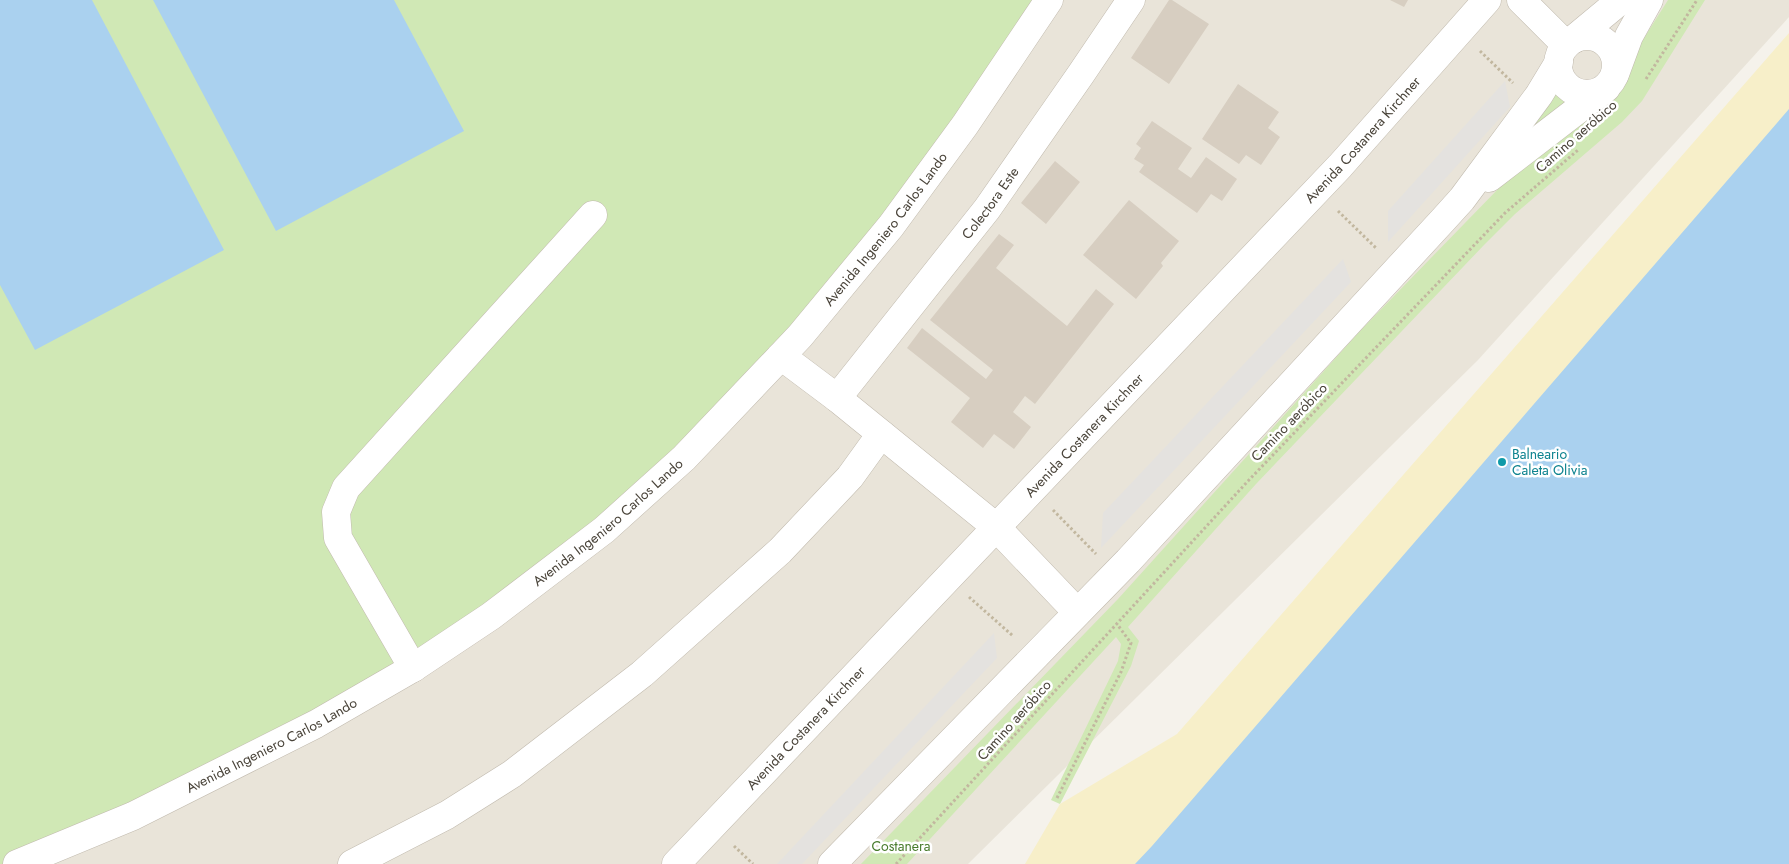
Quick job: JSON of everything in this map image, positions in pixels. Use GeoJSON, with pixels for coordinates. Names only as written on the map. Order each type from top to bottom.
{"type":"FeatureCollection","features":[{"type":"Feature","properties":{"kind":"street","name":"Avenida Ingeniero Carlos Lando"},"geometry":{"type":"LineString","coordinates":[[17,864],[133,816],[316,724],[413,668],[491,616],[604,530],[684,458],[800,336],[891,226],[965,125],[1049,0]]}},
{"type":"Feature","properties":{"kind":"street","name":"Colectora Este"},"geometry":{"type":"LineString","coordinates":[[837,398],[987,209],[1082,74],[1130,0]]}},
{"type":"Feature","properties":{"kind":"street","name":"Avenida Costanera Kirchner"},"geometry":{"type":"LineString","coordinates":[[676,864],[1340,166],[1487,0]]}},
{"type":"Feature","properties":{"kind":"street"},"geometry":{"type":"LineString","coordinates":[[1521,0],[1566,49]]}},
{"type":"Feature","properties":{"kind":"street"},"geometry":{"type":"LineString","coordinates":[[832,864],[1128,561],[1462,199],[1534,102],[1566,49],[1621,0]]}},
{"type":"Feature","properties":{"kind":"street"},"geometry":{"type":"LineString","coordinates":[[1462,199],[1610,81],[1616,65],[1615,56],[1610,47],[1602,40],[1593,36],[1583,36],[1566,49],[1559,72],[1563,80],[1578,92],[1588,94],[1597,92],[1610,81],[1648,0]]}},
{"type":"Feature","properties":{"kind":"street"},"geometry":{"type":"LineString","coordinates":[[413,668],[338,538],[336,512],[346,488],[593,215]]}},
{"type":"Feature","properties":{"kind":"street"},"geometry":{"type":"LineString","coordinates":[[781,356],[837,398],[996,527],[1077,612]]}},
{"type":"Feature","properties":{"kind":"street"},"geometry":{"type":"LineString","coordinates":[[352,864],[447,815],[512,774],[642,674],[780,551],[850,477],[881,434]]}},
{"type":"Feature","properties":{"kind":"path"},"geometry":{"type":"LineString","coordinates":[[1641,87],[1697,0]]}},
{"type":"Feature","properties":{"kind":"path"},"geometry":{"type":"LineString","coordinates":[[1479,50],[1534,102]]}},
{"type":"Feature","properties":{"kind":"path","name":"Camino aeróbico"},"geometry":{"type":"LineString","coordinates":[[896,864],[1248,481],[1506,213],[1579,148]]}},
{"type":"Feature","properties":{"kind":"path"},"geometry":{"type":"LineString","coordinates":[[1333,206],[1379,252]]}},
{"type":"Feature","properties":{"kind":"path"},"geometry":{"type":"LineString","coordinates":[[1052,509],[1098,556]]}},
{"type":"Feature","properties":{"kind":"path"},"geometry":{"type":"LineString","coordinates":[[963,592],[1018,640]]}},
{"type":"Feature","properties":{"kind":"path"},"geometry":{"type":"LineString","coordinates":[[1057,798],[1121,672],[1131,644],[1117,624]]}},
{"type":"Feature","properties":{"kind":"path"},"geometry":{"type":"LineString","coordinates":[[733,845],[753,864]]}},
{"type":"Feature","properties":{"kind":"shaded area"},"geometry":{"type":"Polygon","coordinates":[[[0,0],[1789,0],[1789,17],[1478,360],[968,864],[0,864],[0,0]]]}},
{"type":"Feature","properties":{"kind":"shaded area"},"geometry":{"type":"Polygon","coordinates":[[[1505,81],[1510,107],[1388,242],[1388,211],[1505,81]]]}},
{"type":"Feature","properties":{"kind":"shaded area"},"geometry":{"type":"Polygon","coordinates":[[[1343,259],[1351,282],[1101,548],[1103,513],[1343,259]]]}},
{"type":"Feature","properties":{"kind":"shaded area"},"geometry":{"type":"Polygon","coordinates":[[[994,633],[997,658],[802,864],[777,864],[994,633]]]}},
{"type":"Feature","properties":{"kind":"green space"},"geometry":{"type":"Polygon","coordinates":[[[0,0],[1053,0],[858,266],[604,530],[413,668],[11,864],[0,864],[0,0]]]}},
{"type":"Feature","properties":{"kind":"green space","name":"Costanera"},"geometry":{"type":"Polygon","coordinates":[[[1668,0],[1705,0],[1642,101],[1622,122],[1515,214],[1484,245],[1256,484],[1128,627],[1139,641],[1131,666],[1060,804],[1051,800],[1118,661],[1121,644],[1116,637],[907,864],[861,864],[1118,599],[1360,331],[1499,188],[1569,128],[1632,57],[1668,0]]]}},
{"type":"Feature","properties":{"kind":"green space"},"geometry":{"type":"Polygon","coordinates":[[[1556,78],[1563,87],[1578,98],[1500,156],[1556,78]]]}},
{"type":"Feature","properties":{"kind":"sand","name":"Balneario Caleta Olivia"},"geometry":{"type":"Polygon","coordinates":[[[1789,33],[1789,221],[1240,864],[1025,864],[1060,804],[1177,734],[1789,33]]]}},
{"type":"Feature","properties":{"kind":"water"},"geometry":{"type":"Polygon","coordinates":[[[0,0],[92,0],[224,250],[35,350],[0,285],[0,0]]]}},
{"type":"Feature","properties":{"kind":"water"},"geometry":{"type":"Polygon","coordinates":[[[153,0],[394,0],[464,131],[276,231],[153,0]]]}},
{"type":"Feature","properties":{"kind":"water"},"geometry":{"type":"Polygon","coordinates":[[[1789,109],[1789,864],[1135,864],[1152,846],[1789,109]]]}},
{"type":"Feature","properties":{"kind":"building"},"geometry":{"type":"Polygon","coordinates":[[[1169,0],[1172,0],[1209,24],[1169,84],[1131,58],[1169,0]]]}},
{"type":"Feature","properties":{"kind":"building"},"geometry":{"type":"Polygon","coordinates":[[[1390,0],[1408,0],[1404,7],[1390,0]]]}},
{"type":"Feature","properties":{"kind":"building"},"geometry":{"type":"Polygon","coordinates":[[[1238,84],[1279,112],[1268,128],[1280,137],[1261,165],[1246,155],[1239,164],[1202,139],[1238,84]]]}},
{"type":"Feature","properties":{"kind":"building"},"geometry":{"type":"Polygon","coordinates":[[[1152,121],[1192,148],[1178,169],[1191,178],[1206,157],[1237,179],[1222,201],[1211,194],[1197,213],[1139,172],[1144,165],[1134,159],[1141,148],[1136,144],[1152,121]]]}},
{"type":"Feature","properties":{"kind":"building"},"geometry":{"type":"Polygon","coordinates":[[[1055,161],[1080,182],[1046,224],[1021,203],[1055,161]]]}},
{"type":"Feature","properties":{"kind":"building"},"geometry":{"type":"Polygon","coordinates":[[[1129,200],[1179,241],[1161,263],[1163,266],[1136,299],[1083,255],[1129,200]]]}},
{"type":"Feature","properties":{"kind":"building"},"geometry":{"type":"Polygon","coordinates":[[[999,234],[1014,245],[996,268],[1067,326],[1096,289],[1114,304],[1035,404],[1025,396],[1013,412],[1031,427],[1014,449],[994,434],[983,448],[951,422],[970,398],[907,348],[922,328],[986,379],[993,370],[930,320],[999,234]]]}},
{"type":"Feature","properties":{"kind":"place","name":"Balneario Caleta Olivia"},"geometry":{"type":"Point","coordinates":[1502,462]}}]}
